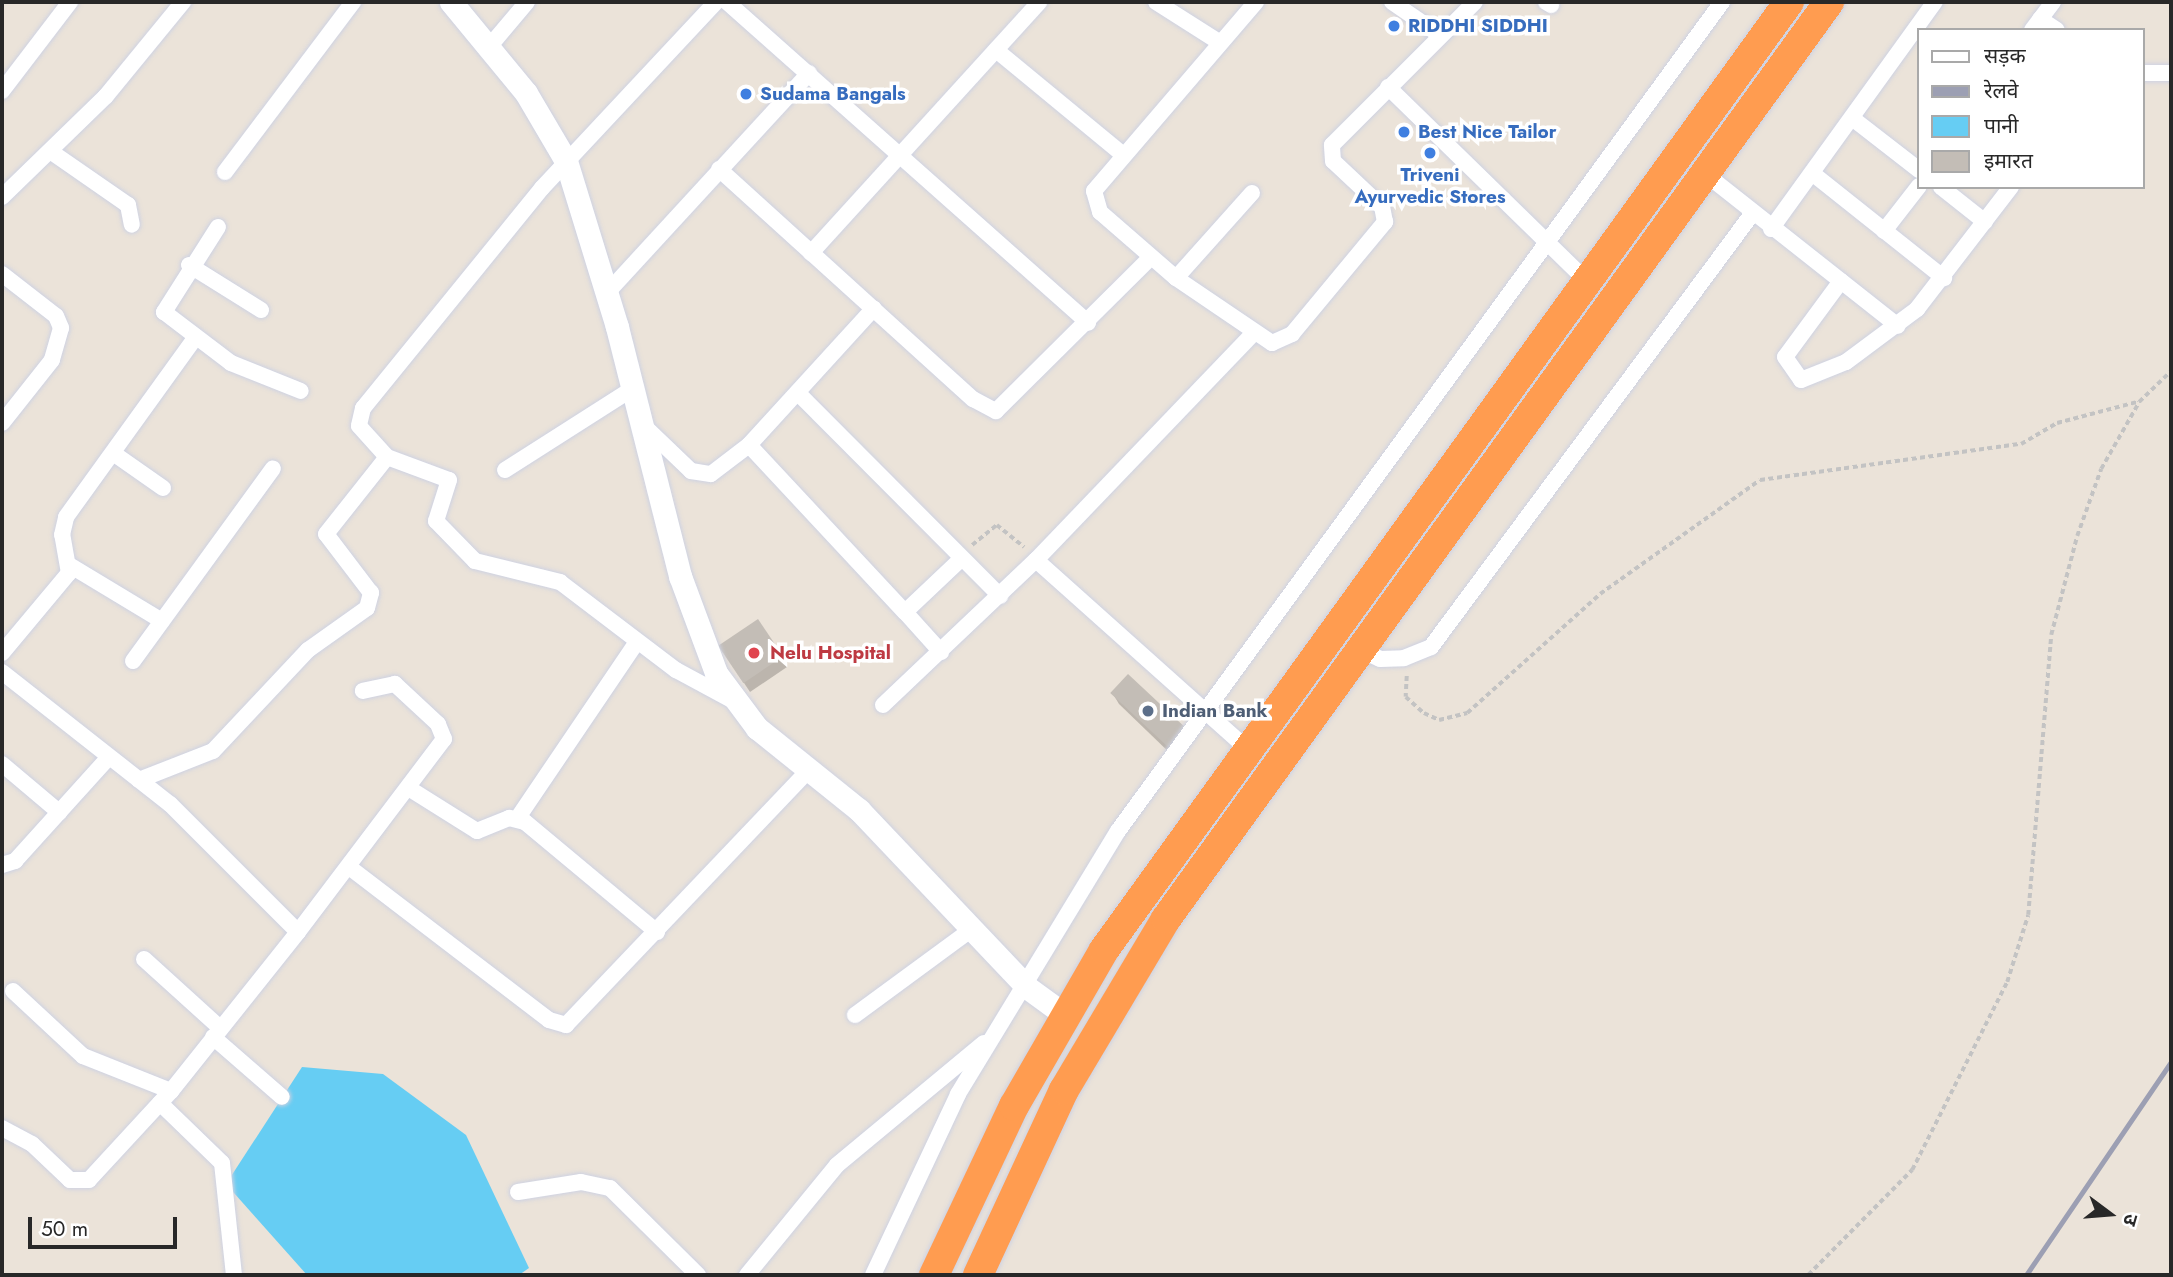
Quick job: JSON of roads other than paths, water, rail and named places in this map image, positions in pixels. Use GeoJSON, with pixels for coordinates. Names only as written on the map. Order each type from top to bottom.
{"type":"FeatureCollection","features":[{"type":"Feature","properties":{"kind":"highway"},"geometry":{"type":"LineString","coordinates":[[934,1275],[975,1181],[1065,1015],[1245,747],[1789,2]]}},
{"type":"Feature","properties":{"kind":"highway"},"geometry":{"type":"LineString","coordinates":[[978,1275],[1064,1090],[1166,919],[1371,654],[1711,179],[1829,2]]}},
{"type":"Feature","properties":{"kind":"street"},"geometry":{"type":"LineString","coordinates":[[2,92],[70,2]]}},
{"type":"Feature","properties":{"kind":"street"},"geometry":{"type":"LineString","coordinates":[[2,197],[106,96],[183,2]]}},
{"type":"Feature","properties":{"kind":"street"},"geometry":{"type":"LineString","coordinates":[[225,172],[353,2]]}},
{"type":"Feature","properties":{"kind":"street"},"geometry":{"type":"LineString","coordinates":[[451,2],[489,47],[566,161],[606,294],[702,645],[737,703],[757,728],[898,847],[1024,984],[1065,1015]]}},
{"type":"Feature","properties":{"kind":"street"},"geometry":{"type":"LineString","coordinates":[[489,47],[527,2]]}},
{"type":"Feature","properties":{"kind":"street"},"geometry":{"type":"LineString","coordinates":[[716,2],[566,161],[363,408],[361,431],[387,457],[449,480],[436,521],[475,561],[560,582],[637,642],[737,703]]}},
{"type":"Feature","properties":{"kind":"street"},"geometry":{"type":"LineString","coordinates":[[727,2],[1088,323]]}},
{"type":"Feature","properties":{"kind":"street"},"geometry":{"type":"LineString","coordinates":[[811,253],[902,157],[1039,2]]}},
{"type":"Feature","properties":{"kind":"street"},"geometry":{"type":"LineString","coordinates":[[1156,2],[1219,42]]}},
{"type":"Feature","properties":{"kind":"street"},"geometry":{"type":"LineString","coordinates":[[1256,2],[1097,181],[1096,205],[1176,278],[1272,343],[1292,334],[1381,230],[1382,207],[1331,153],[1388,88],[1475,2]]}},
{"type":"Feature","properties":{"kind":"street"},"geometry":{"type":"LineString","coordinates":[[1392,2],[1440,35]]}},
{"type":"Feature","properties":{"kind":"street"},"geometry":{"type":"LineString","coordinates":[[873,1275],[927,1152],[991,1037],[1118,831],[1722,2]]}},
{"type":"Feature","properties":{"kind":"street"},"geometry":{"type":"LineString","coordinates":[[1928,25],[1935,2]]}},
{"type":"Feature","properties":{"kind":"street"},"geometry":{"type":"LineString","coordinates":[[2036,25],[2053,2]]}},
{"type":"Feature","properties":{"kind":"street"},"geometry":{"type":"LineString","coordinates":[[1770,229],[1853,118],[1918,37]]}},
{"type":"Feature","properties":{"kind":"street"},"geometry":{"type":"LineString","coordinates":[[996,50],[1121,153]]}},
{"type":"Feature","properties":{"kind":"street"},"geometry":{"type":"LineString","coordinates":[[606,294],[808,73]]}},
{"type":"Feature","properties":{"kind":"street"},"geometry":{"type":"LineString","coordinates":[[2145,73],[2171,73]]}},
{"type":"Feature","properties":{"kind":"street"},"geometry":{"type":"LineString","coordinates":[[1388,88],[1546,246],[1586,280]]}},
{"type":"Feature","properties":{"kind":"street"},"geometry":{"type":"LineString","coordinates":[[1853,118],[1918,169]]}},
{"type":"Feature","properties":{"kind":"street"},"geometry":{"type":"LineString","coordinates":[[50,151],[128,205],[132,225]]}},
{"type":"Feature","properties":{"kind":"street"},"geometry":{"type":"LineString","coordinates":[[719,169],[973,399],[996,411],[1088,323],[1151,257]]}},
{"type":"Feature","properties":{"kind":"street"},"geometry":{"type":"LineString","coordinates":[[1812,173],[1944,278]]}},
{"type":"Feature","properties":{"kind":"street"},"geometry":{"type":"LineString","coordinates":[[1711,179],[1770,229],[1898,326]]}},
{"type":"Feature","properties":{"kind":"street"},"geometry":{"type":"LineString","coordinates":[[1884,231],[1918,187]]}},
{"type":"Feature","properties":{"kind":"street"},"geometry":{"type":"LineString","coordinates":[[1944,189],[1985,222]]}},
{"type":"Feature","properties":{"kind":"street"},"geometry":{"type":"LineString","coordinates":[[1841,281],[1785,357],[1795,376],[1815,379],[1898,326],[1944,278],[2010,189]]}},
{"type":"Feature","properties":{"kind":"street"},"geometry":{"type":"LineString","coordinates":[[1176,278],[1252,193]]}},
{"type":"Feature","properties":{"kind":"street"},"geometry":{"type":"LineString","coordinates":[[1371,654],[1409,658],[1431,647],[1749,211]]}},
{"type":"Feature","properties":{"kind":"street"},"geometry":{"type":"LineString","coordinates":[[218,227],[189,265],[164,312],[196,337],[257,377],[301,391]]}},
{"type":"Feature","properties":{"kind":"street"},"geometry":{"type":"LineString","coordinates":[[189,265],[261,310]]}},
{"type":"Feature","properties":{"kind":"street"},"geometry":{"type":"LineString","coordinates":[[2,274],[56,316],[61,328],[52,360],[2,423]]}},
{"type":"Feature","properties":{"kind":"street"},"geometry":{"type":"LineString","coordinates":[[640,423],[700,475],[711,474],[749,445],[799,394],[874,308]]}},
{"type":"Feature","properties":{"kind":"street"},"geometry":{"type":"LineString","coordinates":[[883,705],[1036,560],[1254,333]]}},
{"type":"Feature","properties":{"kind":"street"},"geometry":{"type":"LineString","coordinates":[[162,621],[71,566],[62,535],[66,517],[196,337]]}},
{"type":"Feature","properties":{"kind":"street"},"geometry":{"type":"LineString","coordinates":[[505,470],[632,389]]}},
{"type":"Feature","properties":{"kind":"street"},"geometry":{"type":"LineString","coordinates":[[799,394],[960,560],[1000,596]]}},
{"type":"Feature","properties":{"kind":"street"},"geometry":{"type":"LineString","coordinates":[[749,445],[941,652]]}},
{"type":"Feature","properties":{"kind":"street"},"geometry":{"type":"LineString","coordinates":[[113,453],[163,488]]}},
{"type":"Feature","properties":{"kind":"street"},"geometry":{"type":"LineString","coordinates":[[139,780],[213,751],[308,650],[367,608],[371,593],[326,534],[387,457]]}},
{"type":"Feature","properties":{"kind":"street"},"geometry":{"type":"LineString","coordinates":[[133,661],[273,468]]}},
{"type":"Feature","properties":{"kind":"street"},"geometry":{"type":"LineString","coordinates":[[905,612],[960,560]]}},
{"type":"Feature","properties":{"kind":"street"},"geometry":{"type":"LineString","coordinates":[[1036,560],[1245,747]]}},
{"type":"Feature","properties":{"kind":"street"},"geometry":{"type":"LineString","coordinates":[[2,653],[71,566]]}},
{"type":"Feature","properties":{"kind":"street"},"geometry":{"type":"LineString","coordinates":[[410,789],[477,831],[517,818],[637,642]]}},
{"type":"Feature","properties":{"kind":"street"},"geometry":{"type":"LineString","coordinates":[[2,672],[203,834],[298,932]]}},
{"type":"Feature","properties":{"kind":"street"},"geometry":{"type":"LineString","coordinates":[[2,1128],[32,1144],[69,1180],[83,1183],[166,1097],[441,747],[443,731],[395,684],[363,691]]}},
{"type":"Feature","properties":{"kind":"street"},"geometry":{"type":"LineString","coordinates":[[2,865],[15,861],[109,757]]}},
{"type":"Feature","properties":{"kind":"street"},"geometry":{"type":"LineString","coordinates":[[2,764],[58,812]]}},
{"type":"Feature","properties":{"kind":"street"},"geometry":{"type":"LineString","coordinates":[[349,867],[558,1025],[574,1022],[809,770]]}},
{"type":"Feature","properties":{"kind":"street"},"geometry":{"type":"LineString","coordinates":[[517,818],[657,932]]}},
{"type":"Feature","properties":{"kind":"street"},"geometry":{"type":"LineString","coordinates":[[855,1015],[972,929]]}},
{"type":"Feature","properties":{"kind":"street"},"geometry":{"type":"LineString","coordinates":[[144,959],[282,1097]]}},
{"type":"Feature","properties":{"kind":"street"},"geometry":{"type":"LineString","coordinates":[[13,991],[83,1056],[166,1097],[222,1163],[233,1275]]}},
{"type":"Feature","properties":{"kind":"street"},"geometry":{"type":"LineString","coordinates":[[747,1275],[837,1165],[991,1037]]}},
{"type":"Feature","properties":{"kind":"street"},"geometry":{"type":"LineString","coordinates":[[518,1192],[581,1182],[610,1188],[698,1275]]}},
{"type":"Feature","properties":{"kind":"water"},"geometry":{"type":"Polygon","coordinates":[[[302,1067],[383,1074],[466,1135],[529,1268],[519,1275],[307,1275],[226,1184],[302,1067]]]}},
{"type":"Feature","properties":{"kind":"railway"},"geometry":{"type":"LineString","coordinates":[[2026,1275],[2171,1062]]}},
{"type":"Feature","properties":{"kind":"place","name":"RIDDHI SIDDHI"},"geometry":{"type":"Point","coordinates":[1394,26]}},
{"type":"Feature","properties":{"kind":"place","name":"Sudama Bangals"},"geometry":{"type":"Point","coordinates":[746,94]}},
{"type":"Feature","properties":{"kind":"place","name":"Best Nice Tailor"},"geometry":{"type":"Point","coordinates":[1404,132]}},
{"type":"Feature","properties":{"kind":"place","name":"Triveni Ayurvedic Stores"},"geometry":{"type":"Point","coordinates":[1430,153]}},
{"type":"Feature","properties":{"kind":"place","name":"Nelu Hospital"},"geometry":{"type":"Point","coordinates":[754,653]}},
{"type":"Feature","properties":{"kind":"place","name":"Indian Bank"},"geometry":{"type":"Point","coordinates":[1148,711]}}]}
